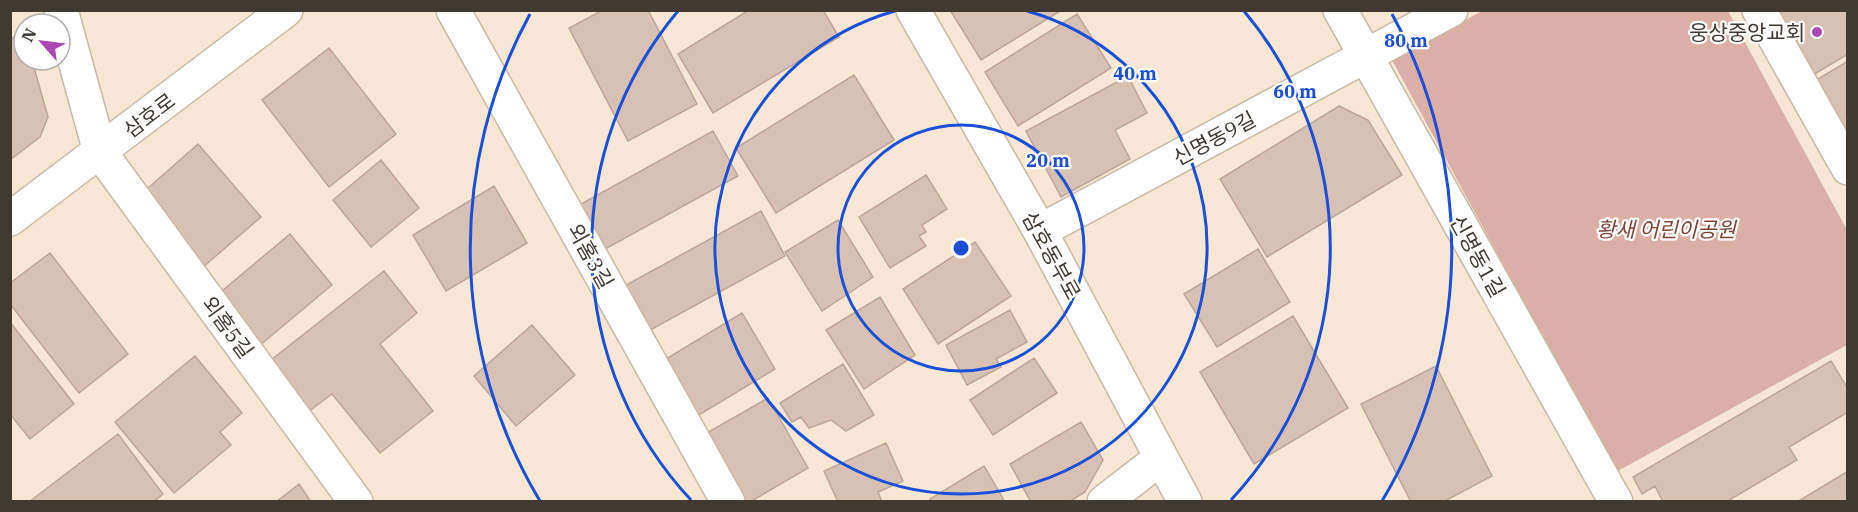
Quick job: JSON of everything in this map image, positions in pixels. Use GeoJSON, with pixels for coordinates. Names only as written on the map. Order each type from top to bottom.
{"type":"FeatureCollection","features":[{"type":"Feature","properties":{"kind":"street"},"geometry":{"type":"LineString","coordinates":[[61,10],[100,152]]}},
{"type":"Feature","properties":{"kind":"street","name":"삼호로"},"geometry":{"type":"LineString","coordinates":[[10,219],[286,10]]}},
{"type":"Feature","properties":{"kind":"street","name":"외홈3길"},"geometry":{"type":"LineString","coordinates":[[453,10],[728,501]]}},
{"type":"Feature","properties":{"kind":"street","name":"삼호동부로"},"geometry":{"type":"LineString","coordinates":[[913,10],[1040,231],[1185,501]]}},
{"type":"Feature","properties":{"kind":"street","name":"신명동1길"},"geometry":{"type":"LineString","coordinates":[[1340,10],[1616,501]]}},
{"type":"Feature","properties":{"kind":"street","name":"신명동9길"},"geometry":{"type":"LineString","coordinates":[[1040,231],[1451,10]]}},
{"type":"Feature","properties":{"kind":"street"},"geometry":{"type":"LineString","coordinates":[[1759,10],[1848,168]]}},
{"type":"Feature","properties":{"kind":"street","name":"외홈5길"},"geometry":{"type":"LineString","coordinates":[[100,152],[356,501]]}},
{"type":"Feature","properties":{"kind":"street"},"geometry":{"type":"LineString","coordinates":[[1104,501],[1161,458]]}},
{"type":"Feature","properties":{"kind":"green space","name":"황새 어린이공원"},"geometry":{"type":"Polygon","coordinates":[[[1482,11],[1728,11],[1847,230],[1847,345],[1616,472],[1392,60],[1482,11]]]}},
{"type":"Feature","properties":{"kind":"building"},"geometry":{"type":"Polygon","coordinates":[[[603,10],[648,10],[697,104],[628,141],[569,28],[603,10]]]}},
{"type":"Feature","properties":{"kind":"building"},"geometry":{"type":"Polygon","coordinates":[[[749,10],[823,10],[839,37],[713,113],[678,54],[749,10]]]}},
{"type":"Feature","properties":{"kind":"building"},"geometry":{"type":"Polygon","coordinates":[[[950,10],[1062,10],[981,60],[950,10]]]}},
{"type":"Feature","properties":{"kind":"building","name":"웅상중앙교회"},"geometry":{"type":"Polygon","coordinates":[[[1774,10],[1848,10],[1848,54],[1813,75],[1774,10]]]}},
{"type":"Feature","properties":{"kind":"building"},"geometry":{"type":"Polygon","coordinates":[[[1077,14],[1111,68],[1018,126],[985,72],[1077,14]]]}},
{"type":"Feature","properties":{"kind":"building"},"geometry":{"type":"Polygon","coordinates":[[[12,38],[12,72],[35,72],[48,117],[40,137],[10,160],[10,40],[12,38]]]}},
{"type":"Feature","properties":{"kind":"building"},"geometry":{"type":"Polygon","coordinates":[[[329,48],[396,134],[329,187],[262,100],[329,48]]]}},
{"type":"Feature","properties":{"kind":"building"},"geometry":{"type":"Polygon","coordinates":[[[1848,61],[1848,137],[1813,82],[1848,61]]]}},
{"type":"Feature","properties":{"kind":"building"},"geometry":{"type":"Polygon","coordinates":[[[854,75],[894,140],[776,213],[736,148],[854,75]]]}},
{"type":"Feature","properties":{"kind":"building"},"geometry":{"type":"Polygon","coordinates":[[[1128,76],[1147,113],[1115,130],[1130,159],[1061,197],[1026,131],[1128,76]]]}},
{"type":"Feature","properties":{"kind":"building"},"geometry":{"type":"Polygon","coordinates":[[[1339,106],[1368,120],[1402,175],[1267,257],[1220,179],[1339,106]]]}},
{"type":"Feature","properties":{"kind":"building"},"geometry":{"type":"Polygon","coordinates":[[[713,131],[738,176],[596,254],[572,209],[713,131]]]}},
{"type":"Feature","properties":{"kind":"building"},"geometry":{"type":"Polygon","coordinates":[[[198,144],[261,217],[202,268],[139,196],[198,144]]]}},
{"type":"Feature","properties":{"kind":"building"},"geometry":{"type":"Polygon","coordinates":[[[381,160],[419,208],[371,247],[333,200],[381,160]]]}},
{"type":"Feature","properties":{"kind":"building"},"geometry":{"type":"Polygon","coordinates":[[[926,175],[947,209],[922,225],[926,232],[919,236],[926,246],[890,268],[859,217],[926,175]]]}},
{"type":"Feature","properties":{"kind":"building"},"geometry":{"type":"Polygon","coordinates":[[[494,186],[527,243],[446,291],[413,235],[494,186]]]}},
{"type":"Feature","properties":{"kind":"building"},"geometry":{"type":"Polygon","coordinates":[[[761,211],[785,256],[643,334],[619,289],[761,211]]]}},
{"type":"Feature","properties":{"kind":"building"},"geometry":{"type":"Polygon","coordinates":[[[838,220],[873,277],[822,311],[785,252],[838,220]]]}},
{"type":"Feature","properties":{"kind":"building"},"geometry":{"type":"Polygon","coordinates":[[[290,234],[332,285],[259,346],[217,295],[290,234]]]}},
{"type":"Feature","properties":{"kind":"building"},"geometry":{"type":"Polygon","coordinates":[[[975,242],[1011,296],[938,344],[903,289],[975,242]]]}},
{"type":"Feature","properties":{"kind":"building"},"geometry":{"type":"Polygon","coordinates":[[[1258,249],[1290,302],[1217,347],[1184,294],[1258,249]]]}},
{"type":"Feature","properties":{"kind":"building"},"geometry":{"type":"Polygon","coordinates":[[[50,253],[128,354],[79,393],[10,304],[10,283],[50,253]]]}},
{"type":"Feature","properties":{"kind":"building"},"geometry":{"type":"Polygon","coordinates":[[[384,271],[417,313],[380,344],[433,411],[380,453],[332,394],[300,418],[261,368],[384,271]]]}},
{"type":"Feature","properties":{"kind":"building"},"geometry":{"type":"Polygon","coordinates":[[[880,297],[915,355],[864,389],[826,330],[880,297]]]}},
{"type":"Feature","properties":{"kind":"building"},"geometry":{"type":"Polygon","coordinates":[[[1010,310],[1027,342],[996,359],[1001,367],[967,385],[946,345],[1010,310]]]}},
{"type":"Feature","properties":{"kind":"building"},"geometry":{"type":"Polygon","coordinates":[[[742,313],[775,369],[694,418],[661,362],[742,313]]]}},
{"type":"Feature","properties":{"kind":"building"},"geometry":{"type":"Polygon","coordinates":[[[1293,316],[1348,408],[1254,464],[1200,372],[1293,316]]]}},
{"type":"Feature","properties":{"kind":"building"},"geometry":{"type":"Polygon","coordinates":[[[10,322],[74,404],[30,439],[10,414],[10,322]]]}},
{"type":"Feature","properties":{"kind":"building"},"geometry":{"type":"Polygon","coordinates":[[[532,325],[575,375],[516,426],[474,376],[532,325]]]}},
{"type":"Feature","properties":{"kind":"building"},"geometry":{"type":"Polygon","coordinates":[[[195,356],[242,413],[220,432],[231,445],[174,493],[115,422],[195,356]]]}},
{"type":"Feature","properties":{"kind":"building"},"geometry":{"type":"Polygon","coordinates":[[[1034,358],[1057,393],[993,435],[970,400],[1034,358]]]}},
{"type":"Feature","properties":{"kind":"building"},"geometry":{"type":"Polygon","coordinates":[[[1831,361],[1848,389],[1848,412],[1789,447],[1797,460],[1726,502],[1663,502],[1655,486],[1642,494],[1633,477],[1831,361]]]}},
{"type":"Feature","properties":{"kind":"building"},"geometry":{"type":"Polygon","coordinates":[[[843,364],[874,415],[846,431],[831,420],[809,428],[801,417],[792,422],[780,403],[843,364]]]}},
{"type":"Feature","properties":{"kind":"building"},"geometry":{"type":"Polygon","coordinates":[[[1436,366],[1492,476],[1443,502],[1411,502],[1361,404],[1436,366]]]}},
{"type":"Feature","properties":{"kind":"building"},"geometry":{"type":"Polygon","coordinates":[[[768,398],[808,468],[750,502],[743,502],[705,434],[768,398]]]}},
{"type":"Feature","properties":{"kind":"building"},"geometry":{"type":"Polygon","coordinates":[[[1081,422],[1103,460],[1085,492],[1069,502],[1031,502],[1010,464],[1081,422]]]}},
{"type":"Feature","properties":{"kind":"building"},"geometry":{"type":"Polygon","coordinates":[[[118,434],[163,494],[153,502],[29,502],[118,434]]]}},
{"type":"Feature","properties":{"kind":"building"},"geometry":{"type":"Polygon","coordinates":[[[886,443],[903,481],[878,492],[882,502],[838,502],[824,471],[886,443]]]}},
{"type":"Feature","properties":{"kind":"building"},"geometry":{"type":"Polygon","coordinates":[[[984,466],[1005,502],[931,502],[930,499],[984,466]]]}},
{"type":"Feature","properties":{"kind":"building"},"geometry":{"type":"Polygon","coordinates":[[[1848,471],[1848,502],[1797,502],[1848,471]]]}},
{"type":"Feature","properties":{"kind":"building"},"geometry":{"type":"Polygon","coordinates":[[[299,484],[311,502],[276,502],[299,484]]]}},
{"type":"Feature","properties":{"kind":"place","name":"웅상중앙교회"},"geometry":{"type":"Point","coordinates":[1817,32]}}]}
